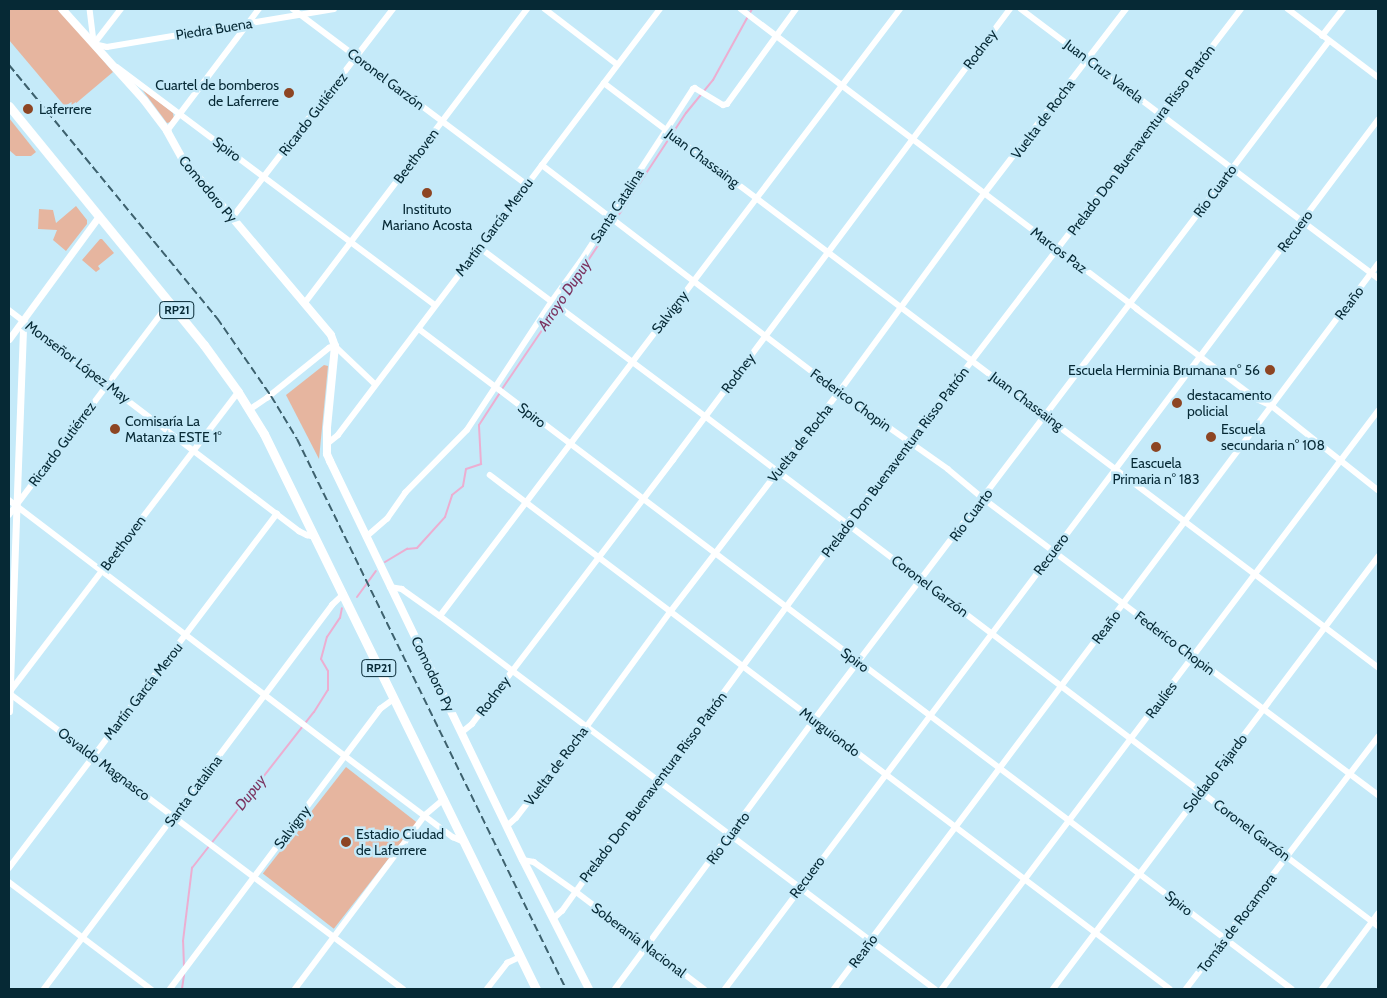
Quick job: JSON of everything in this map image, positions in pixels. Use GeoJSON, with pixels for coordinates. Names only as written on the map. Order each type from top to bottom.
{"type":"FeatureCollection","features":[{"type":"Feature","properties":{"kind":"main road","name":"Comodoro Py"},"geometry":{"type":"LineString","coordinates":[[62,9],[114,64],[167,131],[182,158],[330,335],[335,346],[327,444],[330,461],[523,860],[589,989]]}},
{"type":"Feature","properties":{"kind":"main road","name":"RP21"},"geometry":{"type":"LineString","coordinates":[[9,106],[170,302],[238,392],[249,410],[279,463],[316,537],[536,989]]}},
{"type":"Feature","properties":{"kind":"street"},"geometry":{"type":"LineString","coordinates":[[90,9],[94,44]]}},
{"type":"Feature","properties":{"kind":"street"},"geometry":{"type":"LineString","coordinates":[[94,44],[121,9]]}},
{"type":"Feature","properties":{"kind":"street"},"geometry":{"type":"LineString","coordinates":[[167,131],[258,9]]}},
{"type":"Feature","properties":{"kind":"street","name":"Coronel Garzón"},"geometry":{"type":"LineString","coordinates":[[293,9],[527,185]]}},
{"type":"Feature","properties":{"kind":"street","name":"Piedra Buena"},"geometry":{"type":"LineString","coordinates":[[94,44],[107,47],[334,9]]}},
{"type":"Feature","properties":{"kind":"street","name":"Ricardo Gutiérrez"},"geometry":{"type":"LineString","coordinates":[[232,218],[393,9]]}},
{"type":"Feature","properties":{"kind":"street","name":"Beethoven"},"geometry":{"type":"LineString","coordinates":[[304,304],[527,9]]}},
{"type":"Feature","properties":{"kind":"street"},"geometry":{"type":"LineString","coordinates":[[545,9],[617,64]]}},
{"type":"Feature","properties":{"kind":"street","name":"Martín García Merou"},"geometry":{"type":"LineString","coordinates":[[327,444],[338,435],[660,9]]}},
{"type":"Feature","properties":{"kind":"street","name":"Marcos Paz"},"geometry":{"type":"LineString","coordinates":[[741,9],[1257,399],[1272,406],[1378,490]]}},
{"type":"Feature","properties":{"kind":"street","name":"Santa Catalina"},"geometry":{"type":"LineString","coordinates":[[366,537],[387,518],[405,493],[433,463],[464,434],[497,388],[611,217],[693,89],[723,105],[727,104],[796,9]]}},
{"type":"Feature","properties":{"kind":"street","name":"Salvigny"},"geometry":{"type":"LineString","coordinates":[[440,616],[900,9]]}},
{"type":"Feature","properties":{"kind":"street","name":"Rodney"},"geometry":{"type":"LineString","coordinates":[[461,733],[472,724],[766,336],[1010,9]]}},
{"type":"Feature","properties":{"kind":"street","name":"Juan Cruz Varela"},"geometry":{"type":"LineString","coordinates":[[1021,9],[1304,220],[1378,278]]}},
{"type":"Feature","properties":{"kind":"street","name":"Vuelta de Rocha"},"geometry":{"type":"LineString","coordinates":[[507,826],[516,818],[587,726],[670,611],[716,554],[839,392],[984,194],[1126,9]]}},
{"type":"Feature","properties":{"kind":"street","name":"Prelado Don Buenaventura Risso Patrón"},"geometry":{"type":"LineString","coordinates":[[553,919],[659,781],[909,442],[1242,9]]}},
{"type":"Feature","properties":{"kind":"street"},"geometry":{"type":"LineString","coordinates":[[1288,9],[1329,42],[1378,77]]}},
{"type":"Feature","properties":{"kind":"street"},"geometry":{"type":"LineString","coordinates":[[1322,36],[1343,9]]}},
{"type":"Feature","properties":{"kind":"street","name":"Río Cuarto"},"geometry":{"type":"LineString","coordinates":[[615,989],[814,720],[984,499],[1046,414],[1329,42]]}},
{"type":"Feature","properties":{"kind":"street","name":"Spiro"},"geometry":{"type":"LineString","coordinates":[[114,64],[436,305]]}},
{"type":"Feature","properties":{"kind":"street","name":"Juan Chassaing"},"geometry":{"type":"LineString","coordinates":[[604,83],[972,361],[1046,414],[1378,667]]}},
{"type":"Feature","properties":{"kind":"street","name":"Recuero"},"geometry":{"type":"LineString","coordinates":[[725,989],[991,632],[1378,120]]}},
{"type":"Feature","properties":{"kind":"street","name":"Federico Chopin"},"geometry":{"type":"LineString","coordinates":[[542,165],[695,280],[839,392],[948,469],[984,499],[1378,795]]}},
{"type":"Feature","properties":{"kind":"street"},"geometry":{"type":"LineString","coordinates":[[9,340],[99,216]]}},
{"type":"Feature","properties":{"kind":"street","name":"Coronel Garzón"},"geometry":{"type":"LineString","coordinates":[[480,247],[1378,926]]}},
{"type":"Feature","properties":{"kind":"street","name":"Reaño"},"geometry":{"type":"LineString","coordinates":[[834,989],[1378,264]]}},
{"type":"Feature","properties":{"kind":"street","name":"Ricardo Gutiérrez"},"geometry":{"type":"LineString","coordinates":[[9,515],[170,302]]}},
{"type":"Feature","properties":{"kind":"street","name":"Monseñor López May"},"geometry":{"type":"LineString","coordinates":[[9,310],[277,514],[307,535],[316,537]]}},
{"type":"Feature","properties":{"kind":"street"},"geometry":{"type":"LineString","coordinates":[[9,711],[23,321]]}},
{"type":"Feature","properties":{"kind":"street","name":"Spiro"},"geometry":{"type":"LineString","coordinates":[[419,329],[1069,821],[1140,872],[1224,940],[1292,989]]}},
{"type":"Feature","properties":{"kind":"street"},"geometry":{"type":"LineString","coordinates":[[249,410],[267,398],[329,348],[335,346]]}},
{"type":"Feature","properties":{"kind":"street","name":"Comodoro Py"},"geometry":{"type":"LineString","coordinates":[[335,346],[375,384]]}},
{"type":"Feature","properties":{"kind":"street","name":"Beethoven"},"geometry":{"type":"LineString","coordinates":[[9,693],[238,392]]}},
{"type":"Feature","properties":{"kind":"street","name":"Raulíes"},"geometry":{"type":"LineString","coordinates":[[942,989],[1131,741],[1378,410]]}},
{"type":"Feature","properties":{"kind":"street","name":"Murguiondo"},"geometry":{"type":"LineString","coordinates":[[490,475],[1170,989]]}},
{"type":"Feature","properties":{"kind":"street"},"geometry":{"type":"LineString","coordinates":[[9,500],[345,756],[453,837],[464,842]]}},
{"type":"Feature","properties":{"kind":"street","name":"Martín García Merou"},"geometry":{"type":"LineString","coordinates":[[9,868],[277,514]]}},
{"type":"Feature","properties":{"kind":"street","name":"Soldado Fajardo"},"geometry":{"type":"LineString","coordinates":[[1053,989],[1378,557]]}},
{"type":"Feature","properties":{"kind":"street"},"geometry":{"type":"LineString","coordinates":[[390,587],[402,589],[440,616],[935,989]]}},
{"type":"Feature","properties":{"kind":"street","name":"Santa Catalina"},"geometry":{"type":"LineString","coordinates":[[44,989],[265,694],[332,606],[344,594]]}},
{"type":"Feature","properties":{"kind":"street","name":"Osvaldo Magnasco"},"geometry":{"type":"LineString","coordinates":[[9,693],[254,877]]}},
{"type":"Feature","properties":{"kind":"street","name":"Salvigny"},"geometry":{"type":"LineString","coordinates":[[170,989],[380,710],[394,698]]}},
{"type":"Feature","properties":{"kind":"street","name":"Tomás de Rocamora"},"geometry":{"type":"LineString","coordinates":[[1186,989],[1378,737]]}},
{"type":"Feature","properties":{"kind":"street"},"geometry":{"type":"LineString","coordinates":[[295,989],[425,815],[444,799]]}},
{"type":"Feature","properties":{"kind":"street","name":"Soberanía Nacional"},"geometry":{"type":"LineString","coordinates":[[523,860],[534,862],[576,891],[704,989]]}},
{"type":"Feature","properties":{"kind":"street"},"geometry":{"type":"LineString","coordinates":[[254,877],[403,989]]}},
{"type":"Feature","properties":{"kind":"street"},"geometry":{"type":"LineString","coordinates":[[9,882],[151,989]]}},
{"type":"Feature","properties":{"kind":"street"},"geometry":{"type":"LineString","coordinates":[[1322,989],[1378,914]]}},
{"type":"Feature","properties":{"kind":"street"},"geometry":{"type":"LineString","coordinates":[[487,989],[507,963],[520,957]]}},
{"type":"Feature","properties":{"kind":"shaded area"},"geometry":{"type":"Polygon","coordinates":[[[9,9],[59,9],[113,72],[68,110],[9,40],[9,9]]]}},
{"type":"Feature","properties":{"kind":"shaded area"},"geometry":{"type":"Polygon","coordinates":[[[141,88],[173,113],[174,119],[171,122],[167,123],[141,88]]]}},
{"type":"Feature","properties":{"kind":"shaded area"},"geometry":{"type":"Polygon","coordinates":[[[9,118],[36,152],[31,156],[16,156],[9,150],[9,118]]]}},
{"type":"Feature","properties":{"kind":"shaded area"},"geometry":{"type":"Polygon","coordinates":[[[76,206],[87,220],[87,224],[66,251],[53,240],[57,230],[38,229],[39,209],[53,210],[56,223],[76,206]]]}},
{"type":"Feature","properties":{"kind":"shaded area"},"geometry":{"type":"Polygon","coordinates":[[[100,239],[114,253],[98,266],[100,269],[96,272],[82,260],[100,239]]]}},
{"type":"Feature","properties":{"kind":"shaded area"},"geometry":{"type":"Polygon","coordinates":[[[324,365],[328,366],[319,459],[286,395],[324,365]]]}},
{"type":"Feature","properties":{"kind":"shaded area","name":"Estadio Ciudad de Laferrere"},"geometry":{"type":"Polygon","coordinates":[[[346,767],[417,822],[334,929],[263,873],[346,767]]]}},
{"type":"Feature","properties":{"kind":"waterway","name":"Arroyo Dupuy"},"geometry":{"type":"LineString","coordinates":[[616,219],[686,113],[713,80],[752,9]]}},
{"type":"Feature","properties":{"kind":"waterway","name":"Arroyo Dupuy"},"geometry":{"type":"LineString","coordinates":[[559,304],[613,223]]}},
{"type":"Feature","properties":{"kind":"waterway","name":"Arroyo Dupuy"},"geometry":{"type":"LineString","coordinates":[[502,389],[557,308]]}},
{"type":"Feature","properties":{"kind":"waterway","name":"Arroyo Dupuy"},"geometry":{"type":"LineString","coordinates":[[385,562],[407,549],[417,548],[445,517],[452,495],[463,486],[466,469],[481,464],[479,425],[500,393]]}},
{"type":"Feature","properties":{"kind":"waterway","name":"Arroyo Dupuy"},"geometry":{"type":"LineString","coordinates":[[357,597],[376,571]]}},
{"type":"Feature","properties":{"kind":"waterway","name":"Dupuy"},"geometry":{"type":"LineString","coordinates":[[184,967],[183,941],[192,868],[314,712],[328,690],[328,671],[321,659],[327,637],[340,618],[342,608]]}},
{"type":"Feature","properties":{"kind":"waterway","name":"Dupuy"},"geometry":{"type":"LineString","coordinates":[[182,989],[184,974]]}},
{"type":"Feature","properties":{"kind":"railway"},"geometry":{"type":"LineString","coordinates":[[9,65],[217,318],[271,396],[297,439],[566,989]]}},
{"type":"Feature","properties":{"kind":"place","name":"Cuartel de bomberos de Laferrere"},"geometry":{"type":"Point","coordinates":[289,93]}},
{"type":"Feature","properties":{"kind":"place","name":"Laferrere"},"geometry":{"type":"Point","coordinates":[28,109]}},
{"type":"Feature","properties":{"kind":"place","name":"Instituto Mariano Acosta"},"geometry":{"type":"Point","coordinates":[427,193]}},
{"type":"Feature","properties":{"kind":"place","name":"Escuela Herminia Brumana n° 56"},"geometry":{"type":"Point","coordinates":[1270,370]}},
{"type":"Feature","properties":{"kind":"place","name":"destacamento policial"},"geometry":{"type":"Point","coordinates":[1177,403]}},
{"type":"Feature","properties":{"kind":"place","name":"Comisaría La Matanza ESTE 1°"},"geometry":{"type":"Point","coordinates":[115,429]}},
{"type":"Feature","properties":{"kind":"place","name":"Escuela secundaria n° 108"},"geometry":{"type":"Point","coordinates":[1211,437]}},
{"type":"Feature","properties":{"kind":"place","name":"Eascuela Primaria n° 183"},"geometry":{"type":"Point","coordinates":[1156,447]}},
{"type":"Feature","properties":{"kind":"place","name":"Estadio Ciudad de Laferrere"},"geometry":{"type":"Point","coordinates":[346,842]}}]}
